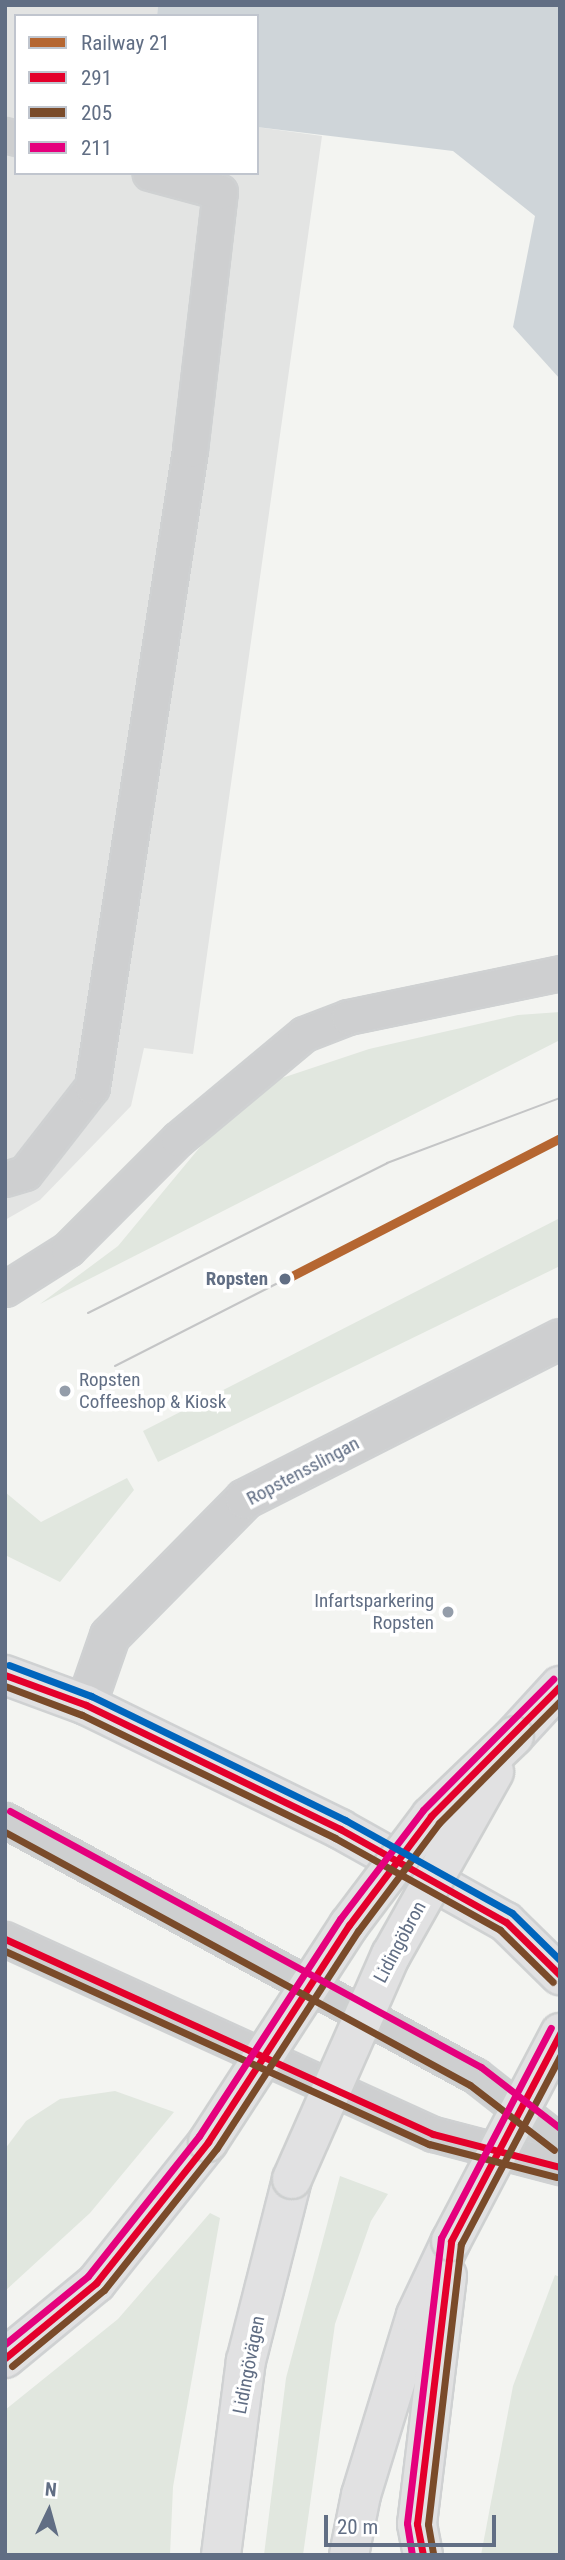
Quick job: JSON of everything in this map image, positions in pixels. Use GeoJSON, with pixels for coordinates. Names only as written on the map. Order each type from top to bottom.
{"type":"FeatureCollection","features":[{"type":"Feature","properties":{"kind":"main road"},"geometry":{"type":"LineString","coordinates":[[5,1675],[86,1705],[340,1829],[506,1922],[560,1975]]}},
{"type":"Feature","properties":{"kind":"main road","name":"Lidingöbron"},"geometry":{"type":"LineString","coordinates":[[292,2179],[391,1955],[514,1737],[560,1686]]}},
{"type":"Feature","properties":{"kind":"main road"},"geometry":{"type":"LineString","coordinates":[[5,2358],[96,2283],[208,2142],[349,1925],[423,1827],[514,1737]]}},
{"type":"Feature","properties":{"kind":"main road"},"geometry":{"type":"LineString","coordinates":[[349,2555],[361,2495],[416,2315],[451,2241],[560,2032]]}},
{"type":"Feature","properties":{"kind":"main road","name":"Lidingövägen"},"geometry":{"type":"LineString","coordinates":[[221,2555],[246,2361],[292,2179]]}},
{"type":"Feature","properties":{"kind":"main road"},"geometry":{"type":"LineString","coordinates":[[423,2555],[417,2524],[451,2241]]}},
{"type":"Feature","properties":{"kind":"street","name":"Ropstensslingan"},"geometry":{"type":"LineString","coordinates":[[86,1705],[110,1636],[245,1499],[560,1339]]}},
{"type":"Feature","properties":{"kind":"lane"},"geometry":{"type":"LineString","coordinates":[[5,1179],[25,1173],[92,1087],[190,450],[220,192],[156,175]]}},
{"type":"Feature","properties":{"kind":"lane"},"geometry":{"type":"LineString","coordinates":[[5,1289],[68,1249],[178,1139],[304,1034],[348,1017],[560,973]]}},
{"type":"Feature","properties":{"kind":"lane"},"geometry":{"type":"LineString","coordinates":[[5,1820],[476,2076],[560,2142]]}},
{"type":"Feature","properties":{"kind":"lane"},"geometry":{"type":"LineString","coordinates":[[5,1939],[433,2134],[560,2167]]}},
{"type":"Feature","properties":{"kind":"shaded area"},"geometry":{"type":"Polygon","coordinates":[[[5,5],[158,5],[157,14],[14,14],[14,175],[259,175],[259,127],[322,136],[193,1054],[144,1048],[131,1106],[40,1200],[5,1220],[5,5]]]}},
{"type":"Feature","properties":{"kind":"shaded area"},"geometry":{"type":"Polygon","coordinates":[[[158,5],[560,5],[560,379],[513,327],[535,216],[453,151],[259,127],[259,14],[157,14],[158,5]]]}},
{"type":"Feature","properties":{"kind":"shaded area"},"geometry":{"type":"Polygon","coordinates":[[[560,1012],[560,1040],[40,1304],[118,1246],[210,1135],[273,1081],[369,1049],[518,1015],[560,1012]]]}},
{"type":"Feature","properties":{"kind":"shaded area"},"geometry":{"type":"Polygon","coordinates":[[[560,1218],[560,1266],[158,1462],[143,1431],[560,1218]]]}},
{"type":"Feature","properties":{"kind":"shaded area"},"geometry":{"type":"Polygon","coordinates":[[[127,1478],[134,1490],[60,1582],[5,1555],[5,1492],[41,1522],[127,1478]]]}},
{"type":"Feature","properties":{"kind":"shaded area"},"geometry":{"type":"Polygon","coordinates":[[[115,2091],[174,2112],[90,2213],[5,2291],[5,2149],[26,2121],[60,2099],[115,2091]]]}},
{"type":"Feature","properties":{"kind":"shaded area"},"geometry":{"type":"Polygon","coordinates":[[[340,2176],[388,2194],[371,2221],[335,2324],[303,2555],[264,2555],[286,2378],[340,2176]]]}},
{"type":"Feature","properties":{"kind":"shaded area"},"geometry":{"type":"Polygon","coordinates":[[[210,2213],[220,2218],[173,2487],[170,2555],[5,2555],[5,2410],[118,2319],[210,2213]]]}},
{"type":"Feature","properties":{"kind":"shaded area"},"geometry":{"type":"Polygon","coordinates":[[[555,2275],[560,2277],[560,2555],[481,2555],[513,2386],[555,2275]]]}},
{"type":"Feature","properties":{"kind":"tram line"},"geometry":{"type":"LineString","coordinates":[[88,1313],[387,1163],[560,1098]]}},
{"type":"Feature","properties":{"kind":"tram line"},"geometry":{"type":"LineString","coordinates":[[115,1366],[284,1280]]}},
{"type":"Feature","properties":{"kind":"rail line","name":"21"},"geometry":{"type":"LineString","coordinates":[[284,1280],[560,1138]]}},
{"type":"Feature","properties":{"kind":"transit line"},"geometry":{"type":"LineString","coordinates":[[9,1665],[91,1696],[345,1820],[512,1913],[560,1960]]}},
{"type":"Feature","properties":{"kind":"transit line","name":"291"},"geometry":{"type":"LineString","coordinates":[[5,1675],[86,1705],[340,1829],[506,1922],[560,1975]]}},
{"type":"Feature","properties":{"kind":"transit line","name":"211"},"geometry":{"type":"LineString","coordinates":[[5,2344],[88,2276],[199,2136],[340,1919],[423,1810],[553,1679]]}},
{"type":"Feature","properties":{"kind":"transit line","name":"205"},"geometry":{"type":"LineString","coordinates":[[5,1686],[82,1715],[335,1838],[500,1930],[553,1982]]}},
{"type":"Feature","properties":{"kind":"transit line","name":"291"},"geometry":{"type":"LineString","coordinates":[[5,2358],[96,2283],[208,2142],[349,1925],[431,1816],[560,1686]]}},
{"type":"Feature","properties":{"kind":"transit line","name":"205"},"geometry":{"type":"LineString","coordinates":[[12,2366],[104,2290],[217,2148],[358,1931],[439,1823],[560,1701]]}},
{"type":"Feature","properties":{"kind":"transit line","name":"211"},"geometry":{"type":"LineString","coordinates":[[10,1811],[481,2067],[560,2128]]}},
{"type":"Feature","properties":{"kind":"transit line","name":"205"},"geometry":{"type":"LineString","coordinates":[[5,1832],[470,2085],[554,2150]]}},
{"type":"Feature","properties":{"kind":"transit line","name":"291"},"geometry":{"type":"LineString","coordinates":[[5,1939],[433,2134],[560,2167]]}},
{"type":"Feature","properties":{"kind":"transit line","name":"205"},"geometry":{"type":"LineString","coordinates":[[5,1951],[429,2144],[557,2177]]}},
{"type":"Feature","properties":{"kind":"transit line","name":"211"},"geometry":{"type":"LineString","coordinates":[[412,2555],[407,2523],[441,2238],[551,2028]]}},
{"type":"Feature","properties":{"kind":"transit line","name":"291"},"geometry":{"type":"LineString","coordinates":[[423,2555],[417,2524],[451,2241],[560,2033]]}},
{"type":"Feature","properties":{"kind":"transit line","name":"205"},"geometry":{"type":"LineString","coordinates":[[433,2553],[428,2524],[461,2244],[560,2056]]}},
{"type":"Feature","properties":{"kind":"place","name":"Ropsten"},"geometry":{"type":"Point","coordinates":[285,1279]}},
{"type":"Feature","properties":{"kind":"place","name":"Ropsten Coffeeshop & Kiosk"},"geometry":{"type":"Point","coordinates":[65,1391]}},
{"type":"Feature","properties":{"kind":"place","name":"Infartsparkering Ropsten"},"geometry":{"type":"Point","coordinates":[448,1612]}}]}
